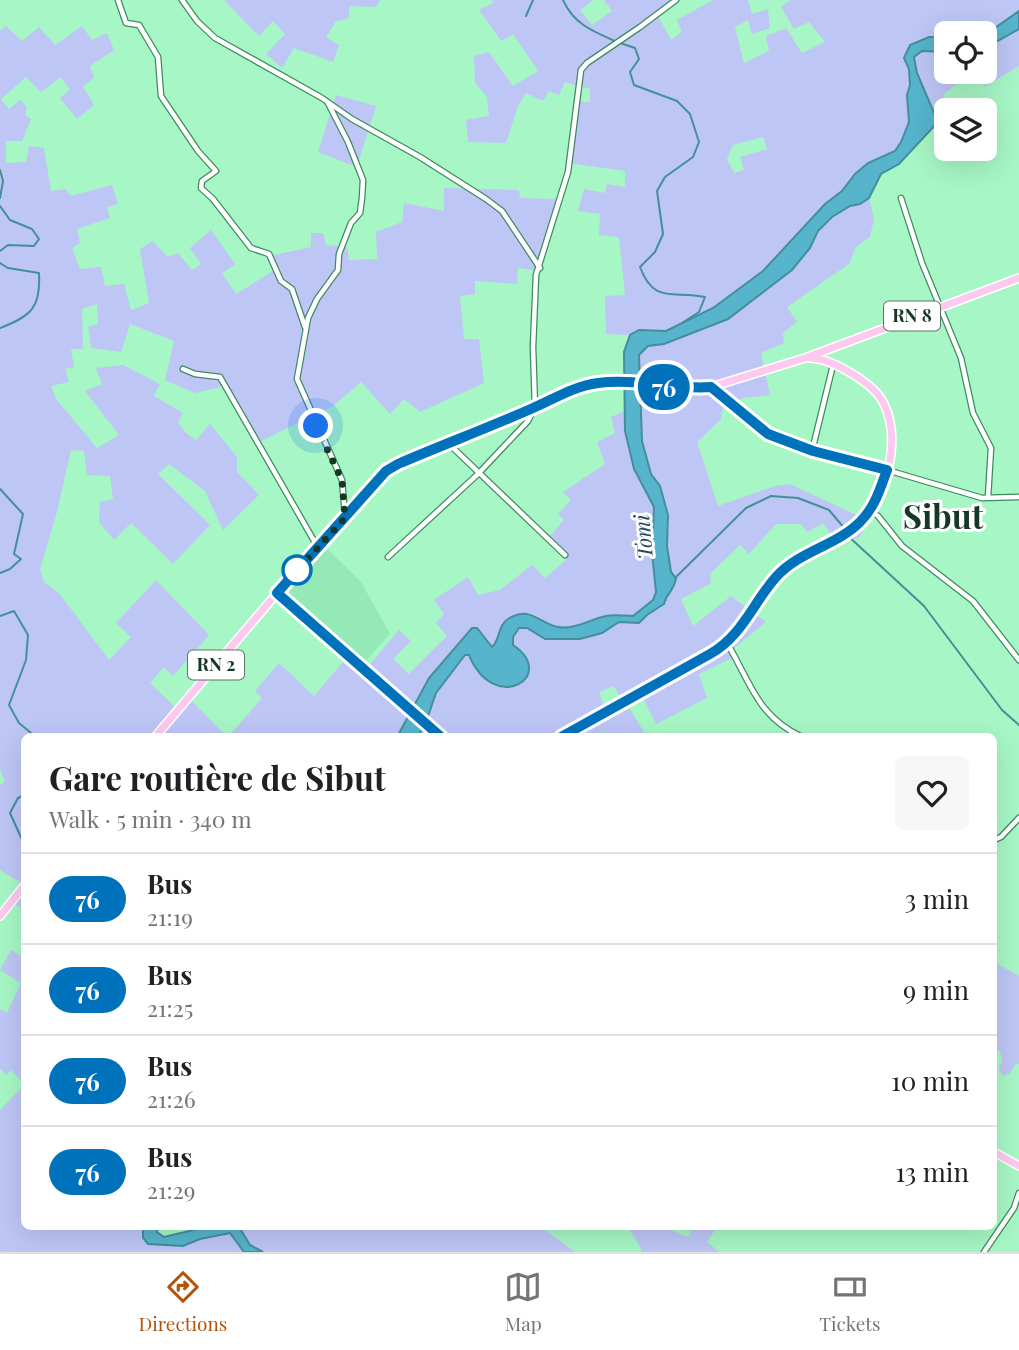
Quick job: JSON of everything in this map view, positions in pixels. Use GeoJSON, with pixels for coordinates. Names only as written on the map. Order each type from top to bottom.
{"type":"FeatureCollection","features":[{"type":"Feature","properties":{"kind":"main road","name":"RN 8"},"geometry":{"type":"LineString","coordinates":[[805,358],[1019,278]]}},
{"type":"Feature","properties":{"kind":"main road","name":"RN 2"},"geometry":{"type":"LineString","coordinates":[[158,733],[277,593],[386,471],[398,464],[560,394],[595,383],[641,383],[671,388],[711,387],[805,358]]}},
{"type":"Feature","properties":{"kind":"main road"},"geometry":{"type":"LineString","coordinates":[[568,733],[727,642],[741,627],[776,577],[798,558],[854,527],[876,501],[887,470],[892,433],[891,421],[883,401],[868,384],[833,365],[815,358],[805,358]]}},
{"type":"Feature","properties":{"kind":"main road"},"geometry":{"type":"LineString","coordinates":[[277,593],[437,733]]}},
{"type":"Feature","properties":{"kind":"main road"},"geometry":{"type":"LineString","coordinates":[[0,916],[21,890]]}},
{"type":"Feature","properties":{"kind":"main road"},"geometry":{"type":"LineString","coordinates":[[997,1154],[1019,1166]]}},
{"type":"Feature","properties":{"kind":"street"},"geometry":{"type":"LineString","coordinates":[[118,0],[126,23],[139,25],[158,57],[161,96],[198,151],[216,171],[202,181],[201,188],[213,199],[251,248],[269,254],[281,281],[292,289],[301,311],[305,342]]}},
{"type":"Feature","properties":{"kind":"street"},"geometry":{"type":"LineString","coordinates":[[182,0],[197,21],[215,38],[463,183],[502,211],[540,268]]}},
{"type":"Feature","properties":{"kind":"street"},"geometry":{"type":"LineString","coordinates":[[388,557],[478,474],[528,421],[535,407],[536,275],[568,172],[581,70],[676,0]]}},
{"type":"Feature","properties":{"kind":"street"},"geometry":{"type":"LineString","coordinates":[[327,102],[348,142],[363,180],[362,198],[360,213],[351,223],[339,254],[338,270],[317,299],[308,318],[297,379],[342,480],[345,518]]}},
{"type":"Feature","properties":{"kind":"street"},"geometry":{"type":"LineString","coordinates":[[901,198],[939,307],[961,358],[973,413],[991,448],[988,497]]}},
{"type":"Feature","properties":{"kind":"street"},"geometry":{"type":"LineString","coordinates":[[813,451],[833,365]]}},
{"type":"Feature","properties":{"kind":"street"},"geometry":{"type":"LineString","coordinates":[[183,369],[195,374],[220,377],[318,547]]}},
{"type":"Feature","properties":{"kind":"street"},"geometry":{"type":"LineString","coordinates":[[711,387],[768,434],[813,451],[982,498],[1019,497]]}},
{"type":"Feature","properties":{"kind":"street"},"geometry":{"type":"LineString","coordinates":[[449,444],[565,555]]}},
{"type":"Feature","properties":{"kind":"street"},"geometry":{"type":"LineString","coordinates":[[870,510],[902,546],[973,601],[1019,660]]}},
{"type":"Feature","properties":{"kind":"street"},"geometry":{"type":"LineString","coordinates":[[727,642],[766,712],[776,723],[795,733]]}},
{"type":"Feature","properties":{"kind":"street"},"geometry":{"type":"LineString","coordinates":[[997,839],[1019,818]]}},
{"type":"Feature","properties":{"kind":"street"},"geometry":{"type":"LineString","coordinates":[[984,1252],[1014,1208],[1019,1193]]}},
{"type":"Feature","properties":{"kind":"shaded area"},"geometry":{"type":"Polygon","coordinates":[[[224,0],[380,0],[376,7],[350,6],[348,19],[336,21],[326,37],[339,45],[333,62],[294,48],[282,68],[266,54],[285,34],[273,21],[259,36],[224,0]]]}},
{"type":"Feature","properties":{"kind":"shaded area"},"geometry":{"type":"Polygon","coordinates":[[[492,0],[593,0],[580,10],[592,25],[612,11],[604,0],[673,0],[657,14],[671,40],[682,32],[677,20],[713,0],[748,0],[752,14],[768,9],[770,28],[752,34],[748,20],[735,27],[744,63],[769,51],[766,36],[786,28],[802,53],[825,42],[809,22],[794,29],[781,7],[790,0],[1019,0],[1019,11],[997,24],[997,21],[934,21],[934,38],[919,39],[904,58],[909,68],[909,122],[895,151],[868,163],[855,174],[842,191],[825,204],[763,271],[713,308],[666,331],[639,330],[630,335],[606,334],[605,296],[625,295],[619,237],[599,235],[600,214],[578,211],[584,189],[605,193],[607,184],[625,187],[625,171],[569,163],[574,101],[590,102],[590,89],[565,82],[559,95],[549,91],[543,101],[526,93],[518,106],[506,143],[468,142],[466,120],[489,116],[487,97],[475,83],[474,56],[489,52],[513,86],[538,71],[513,34],[501,41],[479,10],[493,3],[492,0]],[[763,137],[733,145],[727,159],[734,173],[744,170],[740,157],[767,149],[763,137]]]}},
{"type":"Feature","properties":{"kind":"shaded area"},"geometry":{"type":"Polygon","coordinates":[[[1019,11],[1019,29],[997,41],[997,26],[1019,11]]]}},
{"type":"Feature","properties":{"kind":"shaded area"},"geometry":{"type":"Polygon","coordinates":[[[6,26],[22,41],[39,27],[55,45],[82,26],[92,40],[107,33],[114,50],[90,66],[94,78],[83,86],[94,105],[77,119],[60,98],[70,90],[61,77],[41,92],[26,77],[1,99],[9,109],[20,100],[27,107],[25,115],[31,119],[22,141],[6,141],[6,163],[26,162],[29,146],[44,148],[51,191],[66,189],[70,196],[112,185],[118,204],[107,207],[110,218],[77,229],[80,243],[72,248],[80,269],[101,267],[105,286],[124,284],[131,310],[149,303],[140,249],[153,241],[168,257],[178,253],[192,270],[201,264],[190,248],[211,230],[235,264],[222,273],[236,294],[275,270],[270,256],[311,247],[311,233],[323,233],[326,245],[347,247],[349,260],[377,259],[376,232],[402,222],[404,203],[444,211],[444,188],[519,190],[520,198],[556,199],[539,271],[518,268],[517,284],[475,281],[475,294],[460,296],[464,339],[479,339],[484,383],[420,412],[404,399],[390,414],[361,382],[333,406],[259,442],[225,386],[195,393],[165,380],[174,341],[130,324],[121,352],[91,348],[88,327],[98,324],[97,304],[82,309],[83,349],[71,349],[74,367],[65,369],[69,382],[51,386],[57,400],[97,448],[119,435],[85,391],[102,384],[96,368],[123,365],[160,384],[154,396],[183,413],[178,422],[186,433],[196,440],[210,424],[237,457],[237,472],[259,495],[223,530],[205,491],[169,464],[158,474],[210,525],[173,564],[131,523],[114,540],[99,522],[100,502],[113,499],[110,476],[87,475],[84,451],[71,450],[40,569],[44,582],[59,593],[109,660],[131,637],[116,623],[156,580],[209,635],[173,676],[164,667],[150,683],[175,707],[185,694],[223,733],[21,733],[21,883],[0,870],[0,785],[5,782],[0,770],[0,31],[6,26]]]}},
{"type":"Feature","properties":{"kind":"shaded area"},"geometry":{"type":"Polygon","coordinates":[[[1019,29],[1019,66],[997,80],[997,41],[1019,29]]]}},
{"type":"Feature","properties":{"kind":"shaded area"},"geometry":{"type":"Polygon","coordinates":[[[934,37],[934,51],[922,51],[914,57],[917,73],[934,113],[934,126],[899,164],[881,174],[869,198],[832,217],[818,231],[810,248],[792,270],[728,319],[664,344],[648,346],[639,355],[642,441],[651,474],[660,486],[668,515],[667,546],[671,572],[676,578],[664,604],[639,623],[619,622],[602,633],[580,639],[545,639],[527,628],[519,628],[513,637],[513,645],[525,657],[529,668],[526,678],[518,684],[506,687],[493,684],[480,673],[469,655],[465,655],[436,693],[424,728],[420,733],[399,733],[429,678],[472,628],[477,628],[492,647],[505,622],[516,615],[529,614],[564,628],[606,616],[633,616],[653,600],[656,592],[652,553],[654,507],[634,469],[625,431],[624,352],[630,335],[639,330],[666,331],[713,308],[763,271],[825,204],[842,191],[855,174],[868,163],[895,151],[909,122],[909,69],[904,58],[910,45],[934,37]]]}},
{"type":"Feature","properties":{"kind":"shaded area"},"geometry":{"type":"Polygon","coordinates":[[[922,51],[934,51],[934,84],[957,84],[944,94],[944,98],[934,98],[934,113],[917,73],[914,56],[922,51]]]}},
{"type":"Feature","properties":{"kind":"shaded area"},"geometry":{"type":"Polygon","coordinates":[[[336,95],[376,106],[357,167],[318,152],[336,95]]]}},
{"type":"Feature","properties":{"kind":"shaded area"},"geometry":{"type":"Polygon","coordinates":[[[869,198],[874,219],[870,237],[856,247],[849,264],[787,307],[797,322],[783,333],[784,343],[761,353],[770,395],[743,398],[723,408],[721,419],[697,442],[718,506],[775,486],[790,484],[869,521],[859,538],[837,542],[823,523],[807,532],[801,524],[776,524],[749,554],[740,545],[710,574],[711,583],[681,599],[693,626],[731,596],[766,622],[733,649],[736,656],[699,674],[707,698],[656,724],[640,692],[622,702],[614,686],[599,692],[608,718],[629,708],[645,733],[420,733],[424,728],[436,693],[465,655],[469,655],[475,670],[487,681],[530,668],[524,652],[513,646],[513,637],[519,628],[527,628],[545,639],[602,633],[619,622],[639,623],[662,607],[665,598],[674,589],[667,546],[669,518],[660,486],[651,474],[642,441],[639,355],[648,346],[664,344],[810,248],[830,219],[842,210],[869,198]]]}},
{"type":"Feature","properties":{"kind":"shaded area"},"geometry":{"type":"Polygon","coordinates":[[[625,411],[625,431],[634,469],[654,507],[652,553],[656,592],[653,600],[633,616],[604,616],[561,628],[548,624],[534,614],[525,613],[507,620],[492,647],[477,628],[419,694],[399,733],[231,733],[262,698],[255,691],[279,663],[314,696],[343,662],[360,676],[399,630],[411,641],[393,659],[409,674],[447,636],[436,623],[444,614],[434,600],[468,577],[478,595],[500,590],[532,565],[545,578],[567,559],[547,539],[564,520],[558,514],[571,500],[563,492],[605,464],[597,442],[615,433],[611,417],[625,411]]]}},
{"type":"Feature","properties":{"kind":"shaded area"},"geometry":{"type":"Polygon","coordinates":[[[323,545],[361,582],[390,634],[363,664],[279,592],[323,545]]]}},
{"type":"Feature","properties":{"kind":"shaded area"},"geometry":{"type":"Polygon","coordinates":[[[21,888],[21,908],[10,901],[21,888]]]}},
{"type":"Feature","properties":{"kind":"shaded area"},"geometry":{"type":"Polygon","coordinates":[[[11,950],[21,956],[21,983],[0,970],[11,950]]]}},
{"type":"Feature","properties":{"kind":"shaded area"},"geometry":{"type":"Polygon","coordinates":[[[997,964],[1019,976],[1019,1064],[1003,1076],[999,1070],[1002,1061],[1000,1051],[997,1050],[997,964]]]}},
{"type":"Feature","properties":{"kind":"shaded area"},"geometry":{"type":"Polygon","coordinates":[[[21,983],[21,1081],[11,1070],[6,1075],[0,1068],[0,1009],[7,1013],[21,983]]]}},
{"type":"Feature","properties":{"kind":"shaded area"},"geometry":{"type":"Polygon","coordinates":[[[21,1088],[21,1230],[143,1230],[143,1238],[183,1246],[200,1239],[231,1233],[244,1252],[0,1252],[0,1110],[21,1088]]]}},
{"type":"Feature","properties":{"kind":"shaded area"},"geometry":{"type":"Polygon","coordinates":[[[143,1230],[157,1230],[164,1237],[193,1230],[241,1230],[250,1245],[263,1252],[244,1252],[230,1233],[200,1239],[183,1246],[148,1244],[143,1238],[143,1230]]]}},
{"type":"Feature","properties":{"kind":"shaded area"},"geometry":{"type":"Polygon","coordinates":[[[241,1230],[545,1230],[575,1252],[263,1252],[250,1245],[241,1230]]]}},
{"type":"Feature","properties":{"kind":"shaded area"},"geometry":{"type":"Polygon","coordinates":[[[630,1230],[671,1230],[688,1237],[692,1230],[715,1230],[707,1242],[719,1252],[640,1252],[642,1250],[630,1230]]]}},
{"type":"Feature","properties":{"kind":"waterway"},"geometry":{"type":"LineString","coordinates":[[526,16],[533,0]]}},
{"type":"Feature","properties":{"kind":"waterway"},"geometry":{"type":"LineString","coordinates":[[563,0],[578,21],[615,41]]}},
{"type":"Feature","properties":{"kind":"waterway"},"geometry":{"type":"LineString","coordinates":[[620,43],[635,48],[639,59],[630,72],[634,85],[677,101],[690,114],[699,142],[693,157],[665,177],[657,191],[663,234],[655,252],[640,267],[652,287],[659,291],[705,297],[699,312],[682,323]]}},
{"type":"Feature","properties":{"kind":"waterway"},"geometry":{"type":"LineString","coordinates":[[0,170],[3,181],[0,198]]}},
{"type":"Feature","properties":{"kind":"waterway"},"geometry":{"type":"LineString","coordinates":[[0,206],[10,220],[32,229],[39,239],[34,246],[8,245],[0,251]]}},
{"type":"Feature","properties":{"kind":"waterway"},"geometry":{"type":"LineString","coordinates":[[0,263],[8,268],[39,273],[38,295],[32,309],[0,328]]}},
{"type":"Feature","properties":{"kind":"waterway"},"geometry":{"type":"LineString","coordinates":[[0,489],[23,514],[14,554],[21,559],[10,569],[0,573]]}},
{"type":"Feature","properties":{"kind":"waterway"},"geometry":{"type":"LineString","coordinates":[[675,578],[746,508],[771,496],[798,498],[829,510],[845,529]]}},
{"type":"Feature","properties":{"kind":"waterway"},"geometry":{"type":"LineString","coordinates":[[847,535],[924,606],[1002,710],[1019,725]]}},
{"type":"Feature","properties":{"kind":"waterway"},"geometry":{"type":"LineString","coordinates":[[0,616],[14,611],[28,635],[26,660],[9,705],[19,723],[31,733]]}},
{"type":"Feature","properties":{"kind":"waterway"},"geometry":{"type":"LineString","coordinates":[[21,796],[10,813],[21,837]]}},
{"type":"Feature","properties":{"kind":"bus line","name":"76"},"geometry":{"type":"LineString","coordinates":[[437,733],[277,593],[386,471],[560,394],[595,383],[619,381],[671,388],[711,387],[768,434],[813,451],[887,470],[876,501],[860,522],[798,558],[776,577],[741,627],[727,642],[568,733]]}},
{"type":"Feature","properties":{"kind":"district","name":"Sibut"},"geometry":{"type":"Point","coordinates":[943,517]}},
{"type":"Feature","properties":{"kind":"route"},"geometry":{"type":"LineString","coordinates":[[297,570],[290,578],[345,518],[342,480],[316,426]]}},
{"type":"Feature","properties":{"kind":"water label","name":"Tomi"},"geometry":{"type":"Point","coordinates":[644,537]}}]}
